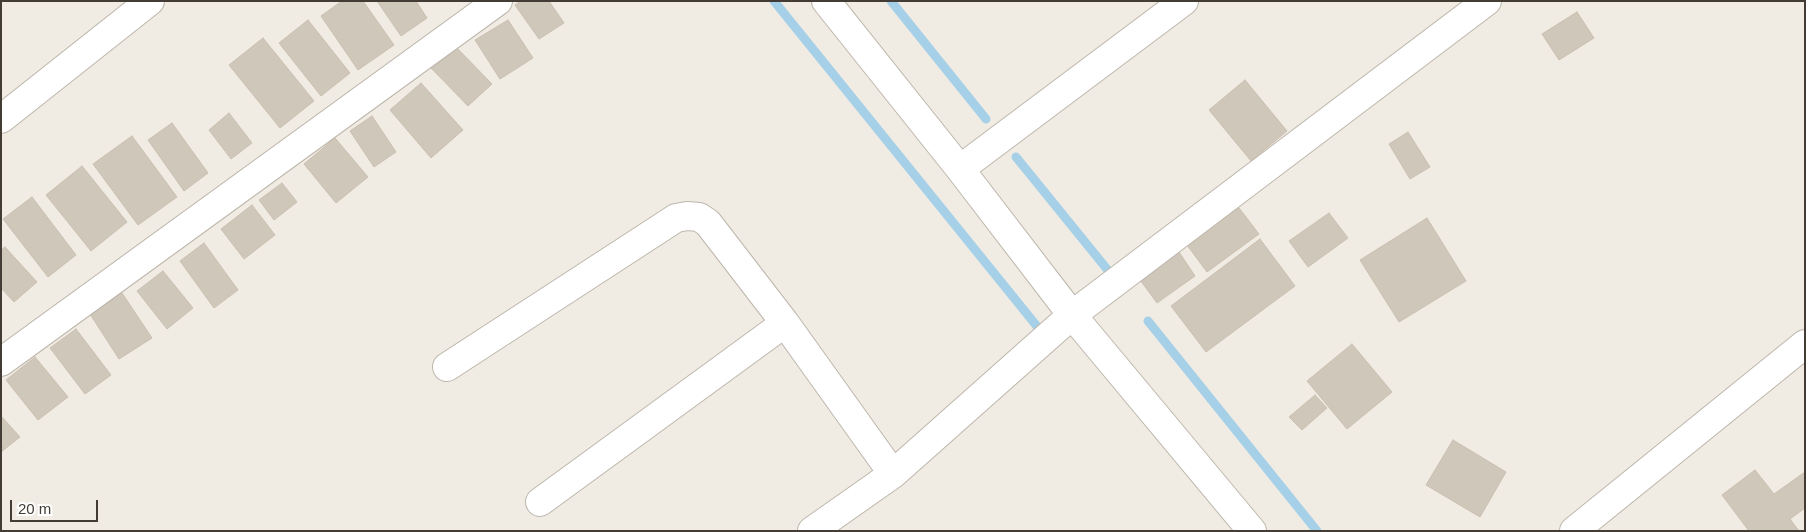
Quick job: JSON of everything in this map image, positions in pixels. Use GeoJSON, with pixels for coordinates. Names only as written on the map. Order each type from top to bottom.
{"type":"FeatureCollection","features":[{"type":"Feature","properties":{"kind":"street"},"geometry":{"type":"LineString","coordinates":[[1,119],[150,1]]}},
{"type":"Feature","properties":{"kind":"street"},"geometry":{"type":"LineString","coordinates":[[1,362],[498,1]]}},
{"type":"Feature","properties":{"kind":"street"},"geometry":{"type":"LineString","coordinates":[[826,1],[960,169],[1072,315],[1252,531]]}},
{"type":"Feature","properties":{"kind":"street"},"geometry":{"type":"LineString","coordinates":[[960,169],[1184,1]]}},
{"type":"Feature","properties":{"kind":"street"},"geometry":{"type":"LineString","coordinates":[[812,531],[893,474],[1072,315],[1487,1]]}},
{"type":"Feature","properties":{"kind":"street"},"geometry":{"type":"LineString","coordinates":[[447,367],[676,218],[687,216],[699,217],[708,223],[784,323],[893,474]]}},
{"type":"Feature","properties":{"kind":"street"},"geometry":{"type":"LineString","coordinates":[[540,502],[784,323]]}},
{"type":"Feature","properties":{"kind":"street"},"geometry":{"type":"LineString","coordinates":[[1574,531],[1805,344]]}},
{"type":"Feature","properties":{"kind":"building"},"geometry":{"type":"Polygon","coordinates":[[[342,1],[363,1],[394,45],[358,70],[321,16],[342,1]]]}},
{"type":"Feature","properties":{"kind":"building"},"geometry":{"type":"Polygon","coordinates":[[[377,1],[416,1],[427,18],[401,36],[377,1]]]}},
{"type":"Feature","properties":{"kind":"building"},"geometry":{"type":"Polygon","coordinates":[[[521,1],[549,1],[564,23],[539,39],[515,5],[521,1]]]}},
{"type":"Feature","properties":{"kind":"building"},"geometry":{"type":"Polygon","coordinates":[[[1577,12],[1594,38],[1559,60],[1542,34],[1577,12]]]}},
{"type":"Feature","properties":{"kind":"building"},"geometry":{"type":"Polygon","coordinates":[[[308,20],[350,73],[321,96],[279,43],[308,20]]]}},
{"type":"Feature","properties":{"kind":"building"},"geometry":{"type":"Polygon","coordinates":[[[508,20],[533,58],[500,79],[475,40],[508,20]]]}},
{"type":"Feature","properties":{"kind":"building"},"geometry":{"type":"Polygon","coordinates":[[[263,38],[314,101],[280,128],[229,65],[263,38]]]}},
{"type":"Feature","properties":{"kind":"building"},"geometry":{"type":"Polygon","coordinates":[[[455,46],[492,84],[468,106],[431,68],[455,46]]]}},
{"type":"Feature","properties":{"kind":"building"},"geometry":{"type":"Polygon","coordinates":[[[1245,80],[1287,131],[1251,161],[1209,110],[1245,80]]]}},
{"type":"Feature","properties":{"kind":"building"},"geometry":{"type":"Polygon","coordinates":[[[421,83],[463,130],[431,158],[390,110],[421,83]]]}},
{"type":"Feature","properties":{"kind":"building"},"geometry":{"type":"Polygon","coordinates":[[[229,113],[252,143],[231,159],[209,130],[229,113]]]}},
{"type":"Feature","properties":{"kind":"building"},"geometry":{"type":"Polygon","coordinates":[[[372,116],[396,152],[374,167],[350,131],[372,116]]]}},
{"type":"Feature","properties":{"kind":"building"},"geometry":{"type":"Polygon","coordinates":[[[172,123],[208,173],[184,191],[148,140],[172,123]]]}},
{"type":"Feature","properties":{"kind":"building"},"geometry":{"type":"Polygon","coordinates":[[[1408,132],[1430,167],[1410,179],[1389,144],[1408,132]]]}},
{"type":"Feature","properties":{"kind":"building"},"geometry":{"type":"Polygon","coordinates":[[[132,136],[177,197],[138,225],[93,164],[132,136]]]}},
{"type":"Feature","properties":{"kind":"building"},"geometry":{"type":"Polygon","coordinates":[[[335,138],[368,177],[336,203],[304,164],[335,138]]]}},
{"type":"Feature","properties":{"kind":"building"},"geometry":{"type":"Polygon","coordinates":[[[82,166],[127,222],[91,251],[46,195],[82,166]]]}},
{"type":"Feature","properties":{"kind":"building"},"geometry":{"type":"Polygon","coordinates":[[[282,183],[297,202],[274,220],[259,200],[282,183]]]}},
{"type":"Feature","properties":{"kind":"building"},"geometry":{"type":"Polygon","coordinates":[[[32,197],[76,255],[48,277],[3,219],[32,197]]]}},
{"type":"Feature","properties":{"kind":"building"},"geometry":{"type":"Polygon","coordinates":[[[1236,204],[1259,234],[1207,272],[1184,241],[1236,204]]]}},
{"type":"Feature","properties":{"kind":"building"},"geometry":{"type":"Polygon","coordinates":[[[252,205],[275,235],[244,259],[221,229],[252,205]]]}},
{"type":"Feature","properties":{"kind":"building"},"geometry":{"type":"Polygon","coordinates":[[[1329,213],[1348,238],[1308,267],[1289,241],[1329,213]]]}},
{"type":"Feature","properties":{"kind":"building"},"geometry":{"type":"Polygon","coordinates":[[[1427,218],[1466,281],[1399,322],[1360,260],[1427,218]]]}},
{"type":"Feature","properties":{"kind":"building"},"geometry":{"type":"Polygon","coordinates":[[[1260,239],[1295,286],[1206,352],[1171,306],[1260,239]]]}},
{"type":"Feature","properties":{"kind":"building"},"geometry":{"type":"Polygon","coordinates":[[[204,243],[238,290],[214,308],[180,261],[204,243]]]}},
{"type":"Feature","properties":{"kind":"building"},"geometry":{"type":"Polygon","coordinates":[[[5,247],[37,282],[14,302],[1,288],[1,250],[5,247]]]}},
{"type":"Feature","properties":{"kind":"building"},"geometry":{"type":"Polygon","coordinates":[[[1177,249],[1195,276],[1157,303],[1138,277],[1177,249]]]}},
{"type":"Feature","properties":{"kind":"building"},"geometry":{"type":"Polygon","coordinates":[[[163,271],[193,308],[167,329],[137,291],[163,271]]]}},
{"type":"Feature","properties":{"kind":"building"},"geometry":{"type":"Polygon","coordinates":[[[122,293],[152,338],[119,359],[90,314],[122,293]]]}},
{"type":"Feature","properties":{"kind":"building"},"geometry":{"type":"Polygon","coordinates":[[[76,329],[111,375],[85,394],[50,348],[76,329]]]}},
{"type":"Feature","properties":{"kind":"building"},"geometry":{"type":"Polygon","coordinates":[[[1352,344],[1392,392],[1347,429],[1307,381],[1352,344]]]}},
{"type":"Feature","properties":{"kind":"building"},"geometry":{"type":"Polygon","coordinates":[[[35,357],[68,397],[38,420],[6,380],[35,357]]]}},
{"type":"Feature","properties":{"kind":"building"},"geometry":{"type":"Polygon","coordinates":[[[1315,395],[1327,408],[1302,430],[1289,417],[1315,395]]]}},
{"type":"Feature","properties":{"kind":"building"},"geometry":{"type":"Polygon","coordinates":[[[1,416],[20,437],[1,452],[1,416]]]}},
{"type":"Feature","properties":{"kind":"building"},"geometry":{"type":"Polygon","coordinates":[[[1453,440],[1506,472],[1480,517],[1426,485],[1453,440]]]}},
{"type":"Feature","properties":{"kind":"building"},"geometry":{"type":"Polygon","coordinates":[[[1755,470],[1774,494],[1805,472],[1805,508],[1790,519],[1799,531],[1749,531],[1722,495],[1755,470]]]}},
{"type":"Feature","properties":{"kind":"waterway"},"geometry":{"type":"LineString","coordinates":[[774,1],[1044,335]]}},
{"type":"Feature","properties":{"kind":"waterway"},"geometry":{"type":"LineString","coordinates":[[891,1],[986,119]]}},
{"type":"Feature","properties":{"kind":"waterway"},"geometry":{"type":"LineString","coordinates":[[1016,157],[1115,279]]}},
{"type":"Feature","properties":{"kind":"waterway"},"geometry":{"type":"LineString","coordinates":[[1148,321],[1317,531]]}}]}
